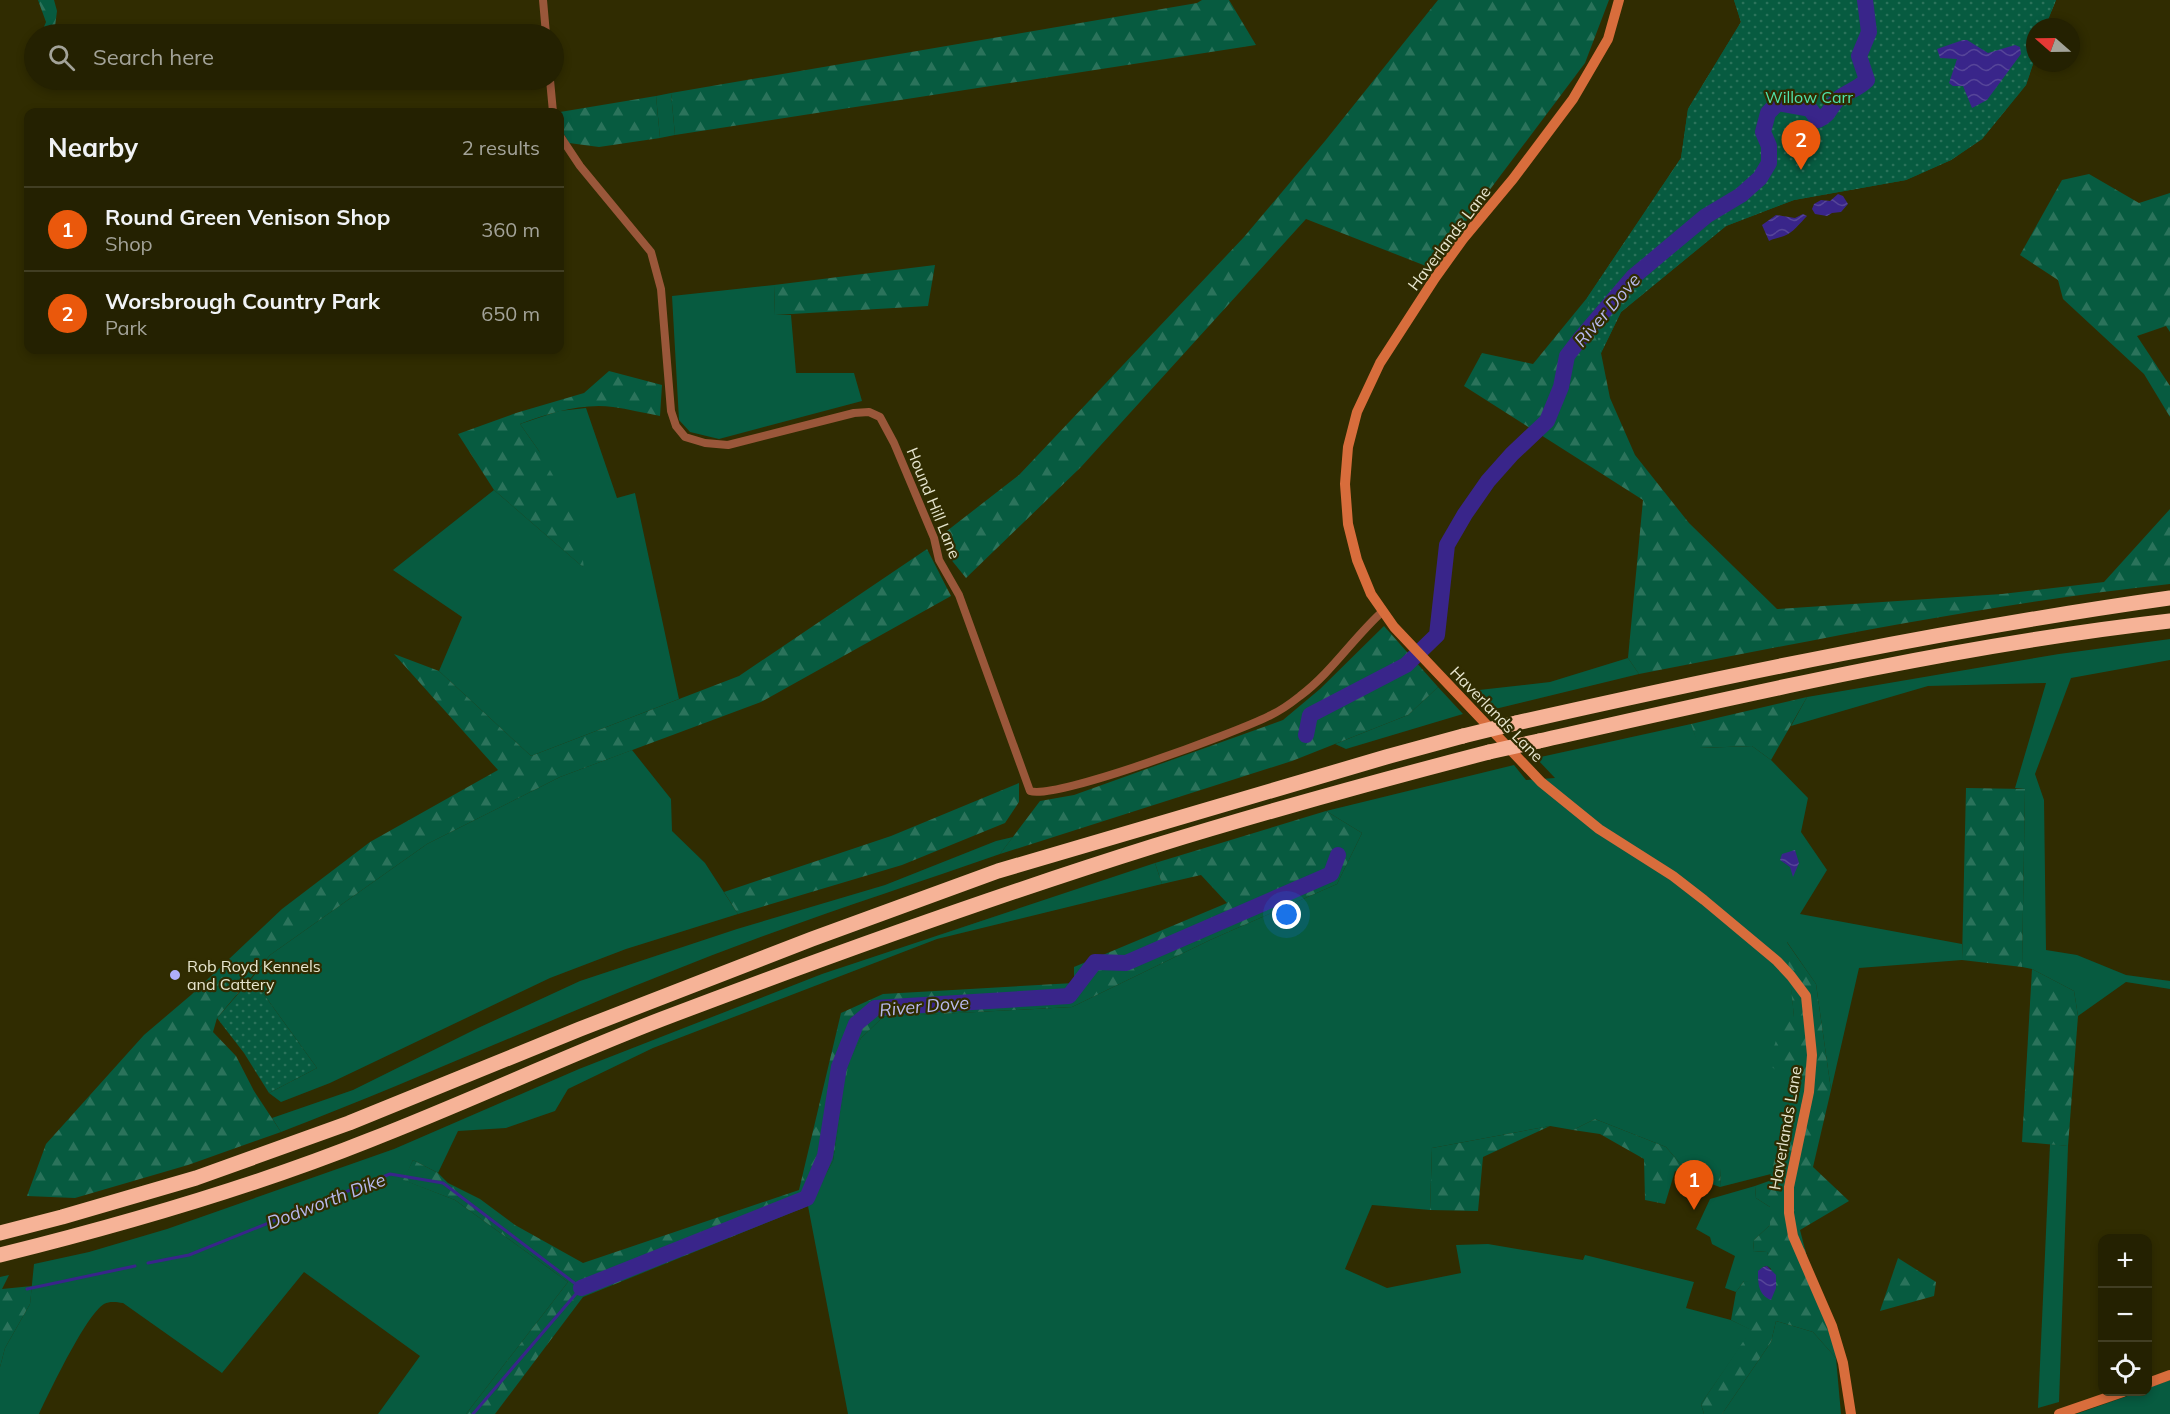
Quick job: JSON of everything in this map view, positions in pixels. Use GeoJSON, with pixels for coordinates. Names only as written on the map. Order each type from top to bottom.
{"type":"FeatureCollection","features":[{"type":"Feature","properties":{"kind":"highway"},"geometry":{"type":"LineString","coordinates":[[0,1233],[196,1178],[316,1134],[812,939],[998,871],[1386,757],[1516,723],[1679,686],[2028,619],[2170,598]]}},
{"type":"Feature","properties":{"kind":"highway"},"geometry":{"type":"LineString","coordinates":[[0,1255],[47,1244],[223,1193],[369,1141],[626,1033],[827,956],[1155,846],[1386,779],[1489,752],[1694,706],[2034,640],[2170,621]]}},
{"type":"Feature","properties":{"kind":"street"},"geometry":{"type":"LineString","coordinates":[[543,0],[545,24]]}},
{"type":"Feature","properties":{"kind":"street","name":"Haverlands Lane"},"geometry":{"type":"LineString","coordinates":[[1619,0],[1608,39],[1573,99],[1463,239],[1380,363],[1355,420],[1345,466],[1348,524],[1357,560],[1371,594],[1383,611],[1410,645],[1540,782],[1599,829],[1673,876],[1704,900],[1777,961],[1806,996],[1812,1055],[1809,1092],[1789,1187],[1788,1202],[1793,1236],[1832,1326],[1846,1379],[1851,1414]]}},
{"type":"Feature","properties":{"kind":"street"},"geometry":{"type":"LineString","coordinates":[[551,90],[553,108]]}},
{"type":"Feature","properties":{"kind":"street","name":"Hound Hill Lane"},"geometry":{"type":"LineString","coordinates":[[564,142],[580,166],[651,252],[661,289],[671,411],[676,426],[685,437],[705,443],[728,445],[854,413],[869,412],[880,417],[894,443],[934,538],[939,560],[955,586],[1030,791],[1040,793],[1068,788],[1230,733],[1270,716],[1316,684],[1383,611]]}},
{"type":"Feature","properties":{"kind":"street"},"geometry":{"type":"LineString","coordinates":[[2152,1382],[2170,1375]]}},
{"type":"Feature","properties":{"kind":"street"},"geometry":{"type":"LineString","coordinates":[[2059,1414],[2111,1396]]}},
{"type":"Feature","properties":{"kind":"green space"},"geometry":{"type":"Polygon","coordinates":[[[38,0],[54,0],[57,11],[55,24],[45,24],[38,0]]]}},
{"type":"Feature","properties":{"kind":"green space"},"geometry":{"type":"Polygon","coordinates":[[[1202,0],[1229,0],[1256,45],[675,135],[671,93],[1197,3],[1202,0]]]}},
{"type":"Feature","properties":{"kind":"green space"},"geometry":{"type":"Polygon","coordinates":[[[1438,0],[1609,0],[1585,63],[1431,268],[1306,219],[1081,467],[966,578],[949,557],[943,534],[1019,475],[1244,237],[1325,141],[1438,0]]]}},
{"type":"Feature","properties":{"kind":"green space","name":"Willow Carr"},"geometry":{"type":"Polygon","coordinates":[[[1734,0],[2056,0],[2049,18],[2026,18],[2026,72],[2030,72],[2026,85],[1982,139],[1951,160],[1906,180],[1794,200],[1726,226],[1621,312],[1601,353],[1610,398],[1635,455],[1689,523],[1777,609],[2002,594],[2104,582],[2170,509],[2170,584],[1970,612],[1639,674],[1628,658],[1643,500],[1464,386],[1482,353],[1533,364],[1587,298],[1681,158],[1688,109],[1741,22],[1734,0]]]}},
{"type":"Feature","properties":{"kind":"green space","name":"Willow Carr"},"geometry":{"type":"Polygon","coordinates":[[[1734,0],[2056,0],[2049,18],[2026,18],[2026,72],[2030,72],[2026,85],[1982,139],[1951,160],[1906,180],[1794,200],[1726,226],[1621,312],[1601,353],[1587,298],[1681,158],[1688,109],[1741,22],[1734,0]]]}},
{"type":"Feature","properties":{"kind":"green space"},"geometry":{"type":"Polygon","coordinates":[[[671,93],[675,135],[660,138],[656,96],[671,93]]]}},
{"type":"Feature","properties":{"kind":"green space"},"geometry":{"type":"Polygon","coordinates":[[[656,96],[660,138],[599,147],[569,143],[564,134],[564,111],[656,96]]]}},
{"type":"Feature","properties":{"kind":"green space"},"geometry":{"type":"Polygon","coordinates":[[[2089,174],[2139,203],[2170,193],[2170,332],[2166,326],[2137,336],[2170,386],[2170,417],[2144,374],[2063,299],[2058,280],[2020,255],[2062,180],[2089,174]]]}},
{"type":"Feature","properties":{"kind":"green space"},"geometry":{"type":"Polygon","coordinates":[[[935,265],[928,306],[775,315],[774,285],[935,265]]]}},
{"type":"Feature","properties":{"kind":"green space"},"geometry":{"type":"Polygon","coordinates":[[[774,285],[775,315],[791,315],[796,373],[854,373],[862,401],[719,439],[690,432],[679,420],[672,296],[774,285]]]}},
{"type":"Feature","properties":{"kind":"green space"},"geometry":{"type":"Polygon","coordinates":[[[609,371],[662,385],[660,416],[613,407],[589,406],[554,413],[520,424],[539,451],[577,517],[584,568],[494,490],[458,434],[516,413],[584,393],[609,371]]]}},
{"type":"Feature","properties":{"kind":"green space"},"geometry":{"type":"Polygon","coordinates":[[[586,408],[617,498],[635,493],[679,699],[531,756],[439,671],[462,617],[393,570],[494,490],[583,567],[539,451],[520,424],[559,411],[586,408]]]}},
{"type":"Feature","properties":{"kind":"green space"},"geometry":{"type":"Polygon","coordinates":[[[927,549],[951,596],[761,702],[560,777],[427,844],[270,955],[217,1018],[213,1032],[236,1056],[254,1091],[281,1132],[188,1165],[75,1198],[27,1196],[46,1144],[144,1035],[191,995],[282,909],[370,842],[498,770],[394,654],[439,671],[531,756],[739,676],[927,549]]]}},
{"type":"Feature","properties":{"kind":"green space"},"geometry":{"type":"Polygon","coordinates":[[[1384,626],[1438,687],[1408,715],[1292,761],[1000,854],[1040,801],[1074,795],[1283,720],[1320,689],[1384,626]]]}},
{"type":"Feature","properties":{"kind":"green space"},"geometry":{"type":"Polygon","coordinates":[[[2170,639],[2170,660],[2071,678],[2035,774],[2044,800],[2046,950],[2077,955],[2126,975],[2170,981],[2170,989],[2126,982],[2078,1016],[2074,991],[2032,969],[2022,967],[2025,789],[2015,788],[2046,683],[1928,686],[1791,726],[1807,697],[2059,654],[2170,639]]]}},
{"type":"Feature","properties":{"kind":"green space"},"geometry":{"type":"Polygon","coordinates":[[[1628,658],[1639,674],[1491,710],[1470,691],[1550,682],[1628,658]]]}},
{"type":"Feature","properties":{"kind":"green space"},"geometry":{"type":"Polygon","coordinates":[[[1438,687],[1463,714],[1346,749],[1335,744],[1408,715],[1438,687]]]}},
{"type":"Feature","properties":{"kind":"green space"},"geometry":{"type":"Polygon","coordinates":[[[1807,697],[1771,760],[1752,746],[1699,748],[1691,724],[1807,697]]]}},
{"type":"Feature","properties":{"kind":"green space"},"geometry":{"type":"Polygon","coordinates":[[[1691,724],[1700,748],[1752,746],[1771,760],[1808,798],[1801,832],[1827,870],[1800,914],[1962,944],[1962,960],[1859,968],[1831,1090],[1816,984],[1787,942],[1794,1017],[1794,1084],[1771,1174],[1720,1187],[1721,1168],[1684,1168],[1666,1147],[1595,1119],[1573,1130],[1550,1126],[1432,1148],[1430,1210],[1372,1205],[1345,1269],[1387,1288],[1461,1273],[1456,1245],[1488,1244],[1583,1260],[1585,1255],[1694,1282],[1686,1308],[1731,1320],[1752,1330],[1701,1404],[1704,1414],[848,1414],[808,1206],[833,1161],[847,1066],[861,1038],[883,1017],[1072,1007],[1210,940],[1337,884],[1362,833],[1326,811],[1514,765],[1526,780],[1555,778],[1536,758],[1691,724]]]}},
{"type":"Feature","properties":{"kind":"green space"},"geometry":{"type":"Polygon","coordinates":[[[632,750],[671,799],[672,831],[705,863],[738,914],[626,949],[550,978],[330,1083],[281,1102],[269,1093],[317,1068],[252,978],[270,955],[427,844],[560,777],[632,750]]]}},
{"type":"Feature","properties":{"kind":"green space"},"geometry":{"type":"Polygon","coordinates":[[[1019,783],[1019,802],[1005,823],[902,865],[738,914],[724,892],[891,836],[1019,783]]]}},
{"type":"Feature","properties":{"kind":"green space"},"geometry":{"type":"Polygon","coordinates":[[[1966,788],[2025,789],[2022,967],[1962,960],[1966,788]]]}},
{"type":"Feature","properties":{"kind":"green space"},"geometry":{"type":"Polygon","coordinates":[[[1326,811],[1362,833],[1337,884],[1210,940],[1072,1007],[883,1017],[861,1038],[848,1066],[833,1161],[808,1206],[583,1297],[495,1414],[466,1414],[568,1282],[455,1200],[403,1180],[413,1160],[438,1173],[448,1183],[480,1199],[515,1225],[583,1263],[799,1190],[841,1013],[883,994],[1074,983],[1074,967],[1227,903],[1201,875],[1162,884],[1155,863],[1326,811]]]}},
{"type":"Feature","properties":{"kind":"green space"},"geometry":{"type":"Polygon","coordinates":[[[1013,837],[1000,854],[826,913],[707,957],[281,1132],[272,1118],[353,1090],[580,981],[737,929],[885,885],[996,841],[1013,837]]]}},
{"type":"Feature","properties":{"kind":"green space"},"geometry":{"type":"Polygon","coordinates":[[[1155,863],[1162,884],[937,939],[653,1048],[568,1089],[555,1111],[506,1128],[458,1131],[438,1173],[413,1160],[404,1180],[455,1200],[568,1282],[466,1414],[378,1414],[420,1356],[304,1272],[222,1373],[123,1303],[109,1302],[96,1311],[78,1338],[39,1414],[0,1414],[0,1367],[5,1348],[30,1304],[34,1264],[89,1252],[167,1229],[394,1149],[579,1069],[822,974],[1155,863]]]}},
{"type":"Feature","properties":{"kind":"green space"},"geometry":{"type":"Polygon","coordinates":[[[1786,941],[1816,984],[1831,1090],[1813,1167],[1849,1201],[1800,1230],[1809,1265],[1834,1321],[1836,1358],[1813,1332],[1776,1321],[1771,1342],[1722,1414],[1704,1414],[1701,1404],[1751,1330],[1731,1320],[1736,1292],[1744,1281],[1774,1282],[1767,1252],[1753,1251],[1754,1240],[1770,1225],[1770,1207],[1756,1198],[1755,1186],[1769,1181],[1794,1084],[1768,1064],[1781,1026],[1794,1017],[1786,941]]]}},
{"type":"Feature","properties":{"kind":"green space"},"geometry":{"type":"Polygon","coordinates":[[[2032,969],[2074,991],[2078,1016],[2068,1146],[2022,1142],[2032,969]]]}},
{"type":"Feature","properties":{"kind":"green space"},"geometry":{"type":"Polygon","coordinates":[[[252,978],[317,1068],[269,1093],[244,1053],[217,1018],[252,978]]]}},
{"type":"Feature","properties":{"kind":"green space"},"geometry":{"type":"Polygon","coordinates":[[[1595,1119],[1666,1147],[1684,1168],[1721,1168],[1720,1187],[1675,1171],[1665,1204],[1645,1200],[1644,1159],[1600,1134],[1573,1130],[1595,1119]]]}},
{"type":"Feature","properties":{"kind":"green space"},"geometry":{"type":"Polygon","coordinates":[[[1550,1126],[1483,1157],[1478,1211],[1430,1210],[1432,1148],[1550,1126]]]}},
{"type":"Feature","properties":{"kind":"green space"},"geometry":{"type":"Polygon","coordinates":[[[2050,1144],[2068,1146],[2059,1402],[2038,1408],[2050,1144]]]}},
{"type":"Feature","properties":{"kind":"green space"},"geometry":{"type":"Polygon","coordinates":[[[1755,1186],[1756,1198],[1770,1207],[1770,1225],[1754,1240],[1753,1251],[1767,1252],[1773,1270],[1767,1266],[1763,1267],[1758,1284],[1744,1281],[1736,1292],[1725,1288],[1735,1256],[1712,1244],[1710,1237],[1696,1229],[1710,1199],[1755,1186]]]}},
{"type":"Feature","properties":{"kind":"green space"},"geometry":{"type":"Polygon","coordinates":[[[1898,1258],[1936,1282],[1934,1296],[1880,1311],[1898,1258]]]}},
{"type":"Feature","properties":{"kind":"green space"},"geometry":{"type":"Polygon","coordinates":[[[9,1275],[2,1289],[32,1286],[30,1304],[5,1348],[0,1367],[0,1277],[9,1275]]]}},
{"type":"Feature","properties":{"kind":"green space"},"geometry":{"type":"Polygon","coordinates":[[[1776,1321],[1813,1332],[1836,1358],[1841,1414],[1722,1414],[1771,1342],[1776,1321]]]}},
{"type":"Feature","properties":{"kind":"green space"},"geometry":{"type":"Polygon","coordinates":[[[2170,1380],[2170,1414],[2076,1414],[2128,1396],[2152,1396],[2152,1387],[2170,1380]]]}},
{"type":"Feature","properties":{"kind":"water"},"geometry":{"type":"Polygon","coordinates":[[[1967,40],[1988,53],[2015,45],[2020,47],[2021,54],[1987,100],[1972,108],[1963,86],[1953,86],[1949,83],[1957,59],[1940,58],[1937,49],[1967,40]]]}},
{"type":"Feature","properties":{"kind":"water"},"geometry":{"type":"Polygon","coordinates":[[[1838,194],[1843,196],[1848,204],[1841,212],[1827,216],[1815,214],[1812,209],[1814,204],[1821,200],[1830,201],[1838,194]]]}},
{"type":"Feature","properties":{"kind":"water"},"geometry":{"type":"Polygon","coordinates":[[[1803,214],[1807,216],[1790,233],[1769,241],[1762,225],[1776,215],[1795,218],[1803,214]]]}},
{"type":"Feature","properties":{"kind":"water"},"geometry":{"type":"Polygon","coordinates":[[[1795,850],[1799,863],[1793,877],[1790,867],[1780,860],[1782,854],[1795,850]]]}},
{"type":"Feature","properties":{"kind":"water"},"geometry":{"type":"Polygon","coordinates":[[[1767,1266],[1776,1275],[1776,1288],[1771,1300],[1763,1295],[1759,1284],[1758,1271],[1767,1266]]]}},
{"type":"Feature","properties":{"kind":"waterway","name":"River Dove"},"geometry":{"type":"LineString","coordinates":[[1306,735],[1310,715],[1406,665],[1437,635],[1447,545],[1465,514],[1488,481],[1512,454],[1547,421],[1561,387],[1567,356],[1633,277],[1706,216],[1741,195],[1760,178],[1769,163],[1769,146],[1763,132],[1768,113],[1778,103],[1810,109],[1818,120],[1828,113],[1838,99],[1867,80],[1859,56],[1869,32],[1865,0]]}},
{"type":"Feature","properties":{"kind":"waterway","name":"River Dove"},"geometry":{"type":"LineString","coordinates":[[581,1288],[807,1198],[825,1156],[839,1067],[856,1024],[875,1008],[1069,996],[1095,962],[1126,963],[1331,874],[1338,855]]}},
{"type":"Feature","properties":{"kind":"waterway","name":"Dodworth Dike"},"geometry":{"type":"LineString","coordinates":[[148,1263],[189,1255],[390,1174],[443,1183],[581,1288],[473,1414]]}},
{"type":"Feature","properties":{"kind":"waterway","name":"Dodworth Dike"},"geometry":{"type":"LineString","coordinates":[[27,1289],[135,1266]]}},
{"type":"Feature","properties":{"kind":"place","name":"Worsbrough Country Park"},"geometry":{"type":"Point","coordinates":[1801,170]}},
{"type":"Feature","properties":{"kind":"place","name":"Rob Royd Kennels and Cattery"},"geometry":{"type":"Point","coordinates":[175,975]}},
{"type":"Feature","properties":{"kind":"place","name":"Round Green Venison Shop"},"geometry":{"type":"Point","coordinates":[1694,1210]}}]}
